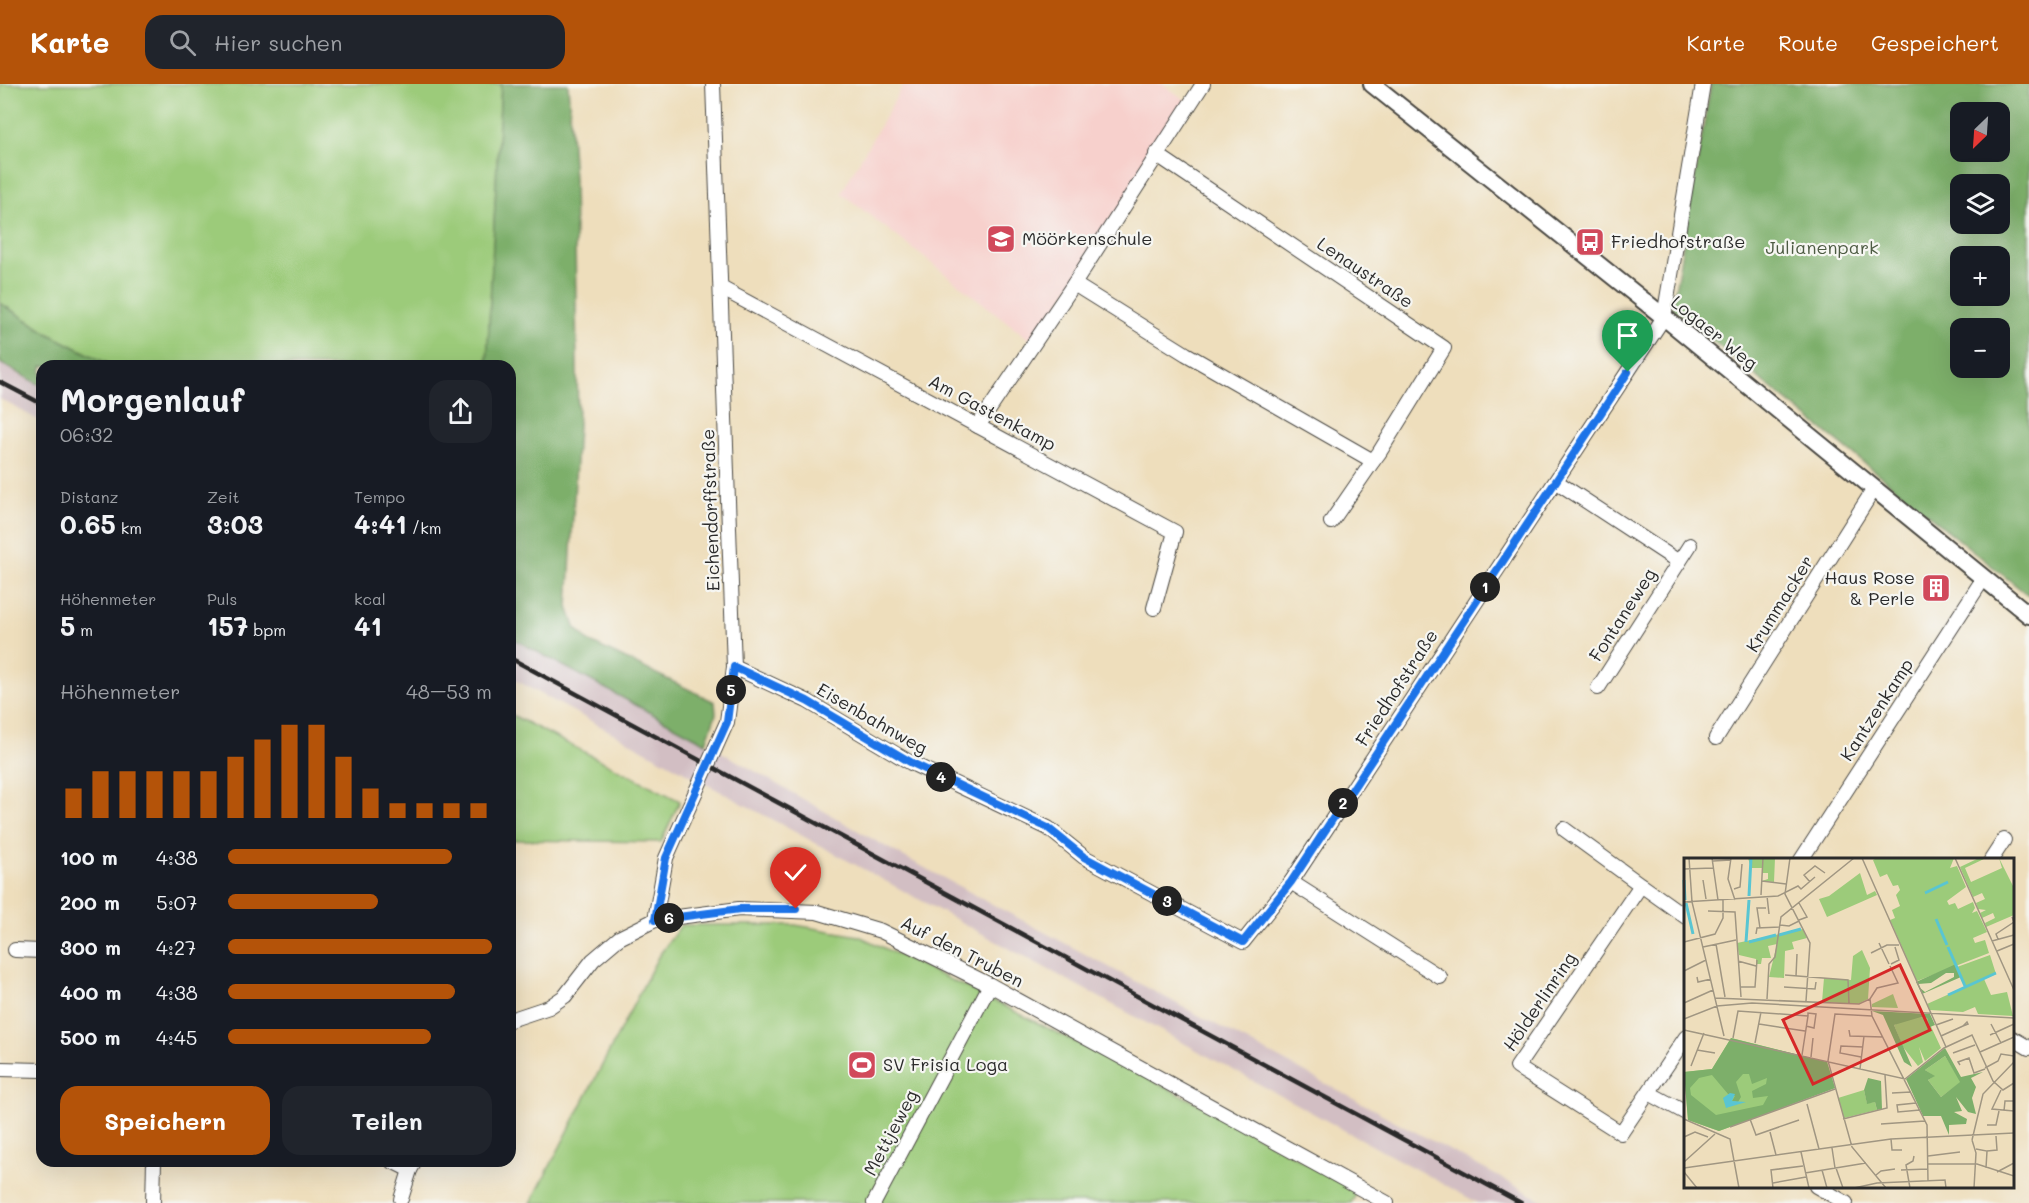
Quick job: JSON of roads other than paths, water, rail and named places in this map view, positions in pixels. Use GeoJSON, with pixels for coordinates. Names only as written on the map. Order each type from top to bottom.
{"type":"FeatureCollection","features":[{"type":"Feature","properties":{"kind":"street","name":"Eichendorffstraße"},"geometry":{"type":"LineString","coordinates":[[655,920],[666,858],[727,722],[734,667],[713,84]]}},
{"type":"Feature","properties":{"kind":"street"},"geometry":{"type":"LineString","coordinates":[[978,426],[1074,284],[1203,84]]}},
{"type":"Feature","properties":{"kind":"street","name":"Logaer Weg"},"geometry":{"type":"LineString","coordinates":[[1372,84],[1664,317],[2029,615]]}},
{"type":"Feature","properties":{"kind":"street","name":"Friedhofstraße"},"geometry":{"type":"LineString","coordinates":[[1243,942],[1291,882],[1664,317],[1703,84]]}},
{"type":"Feature","properties":{"kind":"street","name":"Lenaustraße"},"geometry":{"type":"LineString","coordinates":[[1156,154],[1444,348],[1373,461],[1331,522]]}},
{"type":"Feature","properties":{"kind":"street"},"geometry":{"type":"LineString","coordinates":[[1074,284],[1186,354],[1373,461]]}},
{"type":"Feature","properties":{"kind":"street","name":"Am Gastenkamp"},"geometry":{"type":"LineString","coordinates":[[721,288],[1176,532],[1154,608]]}},
{"type":"Feature","properties":{"kind":"street","name":"Fontaneweg"},"geometry":{"type":"LineString","coordinates":[[1557,482],[1679,562]]}},
{"type":"Feature","properties":{"kind":"street","name":"Krummacker"},"geometry":{"type":"LineString","coordinates":[[1716,738],[1874,489]]}},
{"type":"Feature","properties":{"kind":"street","name":"Fontaneweg"},"geometry":{"type":"LineString","coordinates":[[1598,688],[1690,545]]}},
{"type":"Feature","properties":{"kind":"street","name":"Kantzenkamp"},"geometry":{"type":"LineString","coordinates":[[1802,858],[1983,579]]}},
{"type":"Feature","properties":{"kind":"street","name":"Eisenbahnweg"},"geometry":{"type":"LineString","coordinates":[[734,667],[807,701],[912,763],[1048,828],[1084,857],[1243,942]]}},
{"type":"Feature","properties":{"kind":"street"},"geometry":{"type":"LineString","coordinates":[[1564,829],[1684,916]]}},
{"type":"Feature","properties":{"kind":"street"},"geometry":{"type":"LineString","coordinates":[[1992,858],[2004,840]]}},
{"type":"Feature","properties":{"kind":"street"},"geometry":{"type":"LineString","coordinates":[[1291,882],[1440,977]]}},
{"type":"Feature","properties":{"kind":"street","name":"Hölderlinring"},"geometry":{"type":"LineString","coordinates":[[1641,885],[1517,1067],[1620,1133],[1649,1093]]}},
{"type":"Feature","properties":{"kind":"street","name":"Auf den Truben"},"geometry":{"type":"LineString","coordinates":[[516,1018],[549,1008],[565,996],[593,960],[619,938],[655,920],[740,909],[817,912],[881,932],[990,985],[1387,1203]]}},
{"type":"Feature","properties":{"kind":"street"},"geometry":{"type":"LineString","coordinates":[[15,950],[36,951]]}},
{"type":"Feature","properties":{"kind":"street","name":"Mettjeweg"},"geometry":{"type":"LineString","coordinates":[[874,1203],[990,985]]}},
{"type":"Feature","properties":{"kind":"street"},"geometry":{"type":"LineString","coordinates":[[2014,1039],[2029,1048]]}},
{"type":"Feature","properties":{"kind":"street"},"geometry":{"type":"LineString","coordinates":[[1684,1040],[1649,1093],[1684,1112]]}},
{"type":"Feature","properties":{"kind":"street"},"geometry":{"type":"LineString","coordinates":[[0,1069],[36,1070]]}},
{"type":"Feature","properties":{"kind":"street"},"geometry":{"type":"LineString","coordinates":[[153,1203],[154,1167]]}},
{"type":"Feature","properties":{"kind":"street"},"geometry":{"type":"LineString","coordinates":[[401,1199],[412,1167]]}},
{"type":"Feature","properties":{"kind":"street"},"geometry":{"type":"LineString","coordinates":[[1820,1188],[1846,1203]]}},
{"type":"Feature","properties":{"kind":"railway"},"geometry":{"type":"LineString","coordinates":[[0,382],[36,401]]}},
{"type":"Feature","properties":{"kind":"railway"},"geometry":{"type":"LineString","coordinates":[[516,661],[1521,1203]]}},
{"type":"Feature","properties":{"kind":"place","name":"Möörkenschule"},"geometry":{"type":"Point","coordinates":[1001,239]}},
{"type":"Feature","properties":{"kind":"place","name":"Friedhofstraße"},"geometry":{"type":"Point","coordinates":[1590,242]}},
{"type":"Feature","properties":{"kind":"place","name":"Haus Rose & Perle"},"geometry":{"type":"Point","coordinates":[1936,588]}},
{"type":"Feature","properties":{"kind":"place","name":"SV Frisia Loga"},"geometry":{"type":"Point","coordinates":[862,1065]}},
{"type":"Feature","properties":{"kind":"park label","name":"Julianenpark"},"geometry":{"type":"Point","coordinates":[1822,248]}}]}
